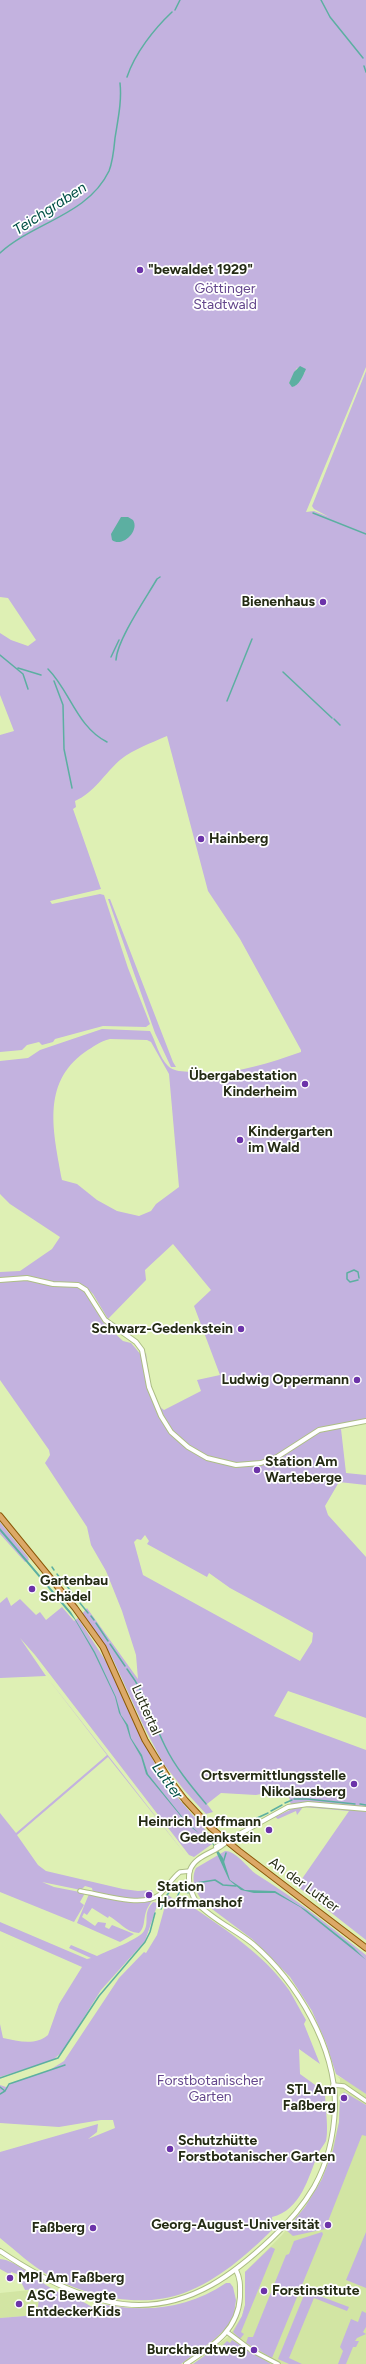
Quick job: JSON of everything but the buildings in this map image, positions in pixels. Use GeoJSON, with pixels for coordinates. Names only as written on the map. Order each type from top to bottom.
{"type":"FeatureCollection","features":[{"type":"Feature","properties":{"kind":"main road","name":"Luttertal"},"geometry":{"type":"LineString","coordinates":[[0,1516],[75,1608],[103,1647],[145,1740],[171,1782],[195,1811],[227,1841]]}},
{"type":"Feature","properties":{"kind":"main road","name":"An der Lutter"},"geometry":{"type":"LineString","coordinates":[[227,1841],[366,1948]]}},
{"type":"Feature","properties":{"kind":"street"},"geometry":{"type":"LineString","coordinates":[[0,1280],[27,1278],[53,1284],[78,1285],[86,1290],[105,1320],[136,1342],[142,1350],[149,1387],[161,1416],[171,1432],[188,1447],[207,1458],[236,1465],[261,1463],[277,1457],[319,1430],[366,1421]]}},
{"type":"Feature","properties":{"kind":"street"},"geometry":{"type":"LineString","coordinates":[[0,2251],[61,2285],[94,2298],[116,2303],[138,2305],[161,2304],[175,2301],[206,2288],[234,2270],[281,2230],[313,2189],[328,2153],[334,2115],[329,2068],[314,2025],[294,1989],[254,1945],[198,1903],[190,1885],[190,1871],[197,1860],[284,1808],[301,1805],[366,1809]]}},
{"type":"Feature","properties":{"kind":"street"},"geometry":{"type":"LineString","coordinates":[[80,1891],[130,1900],[145,1900],[161,1893],[180,1872],[190,1871]]}},
{"type":"Feature","properties":{"kind":"street"},"geometry":{"type":"LineString","coordinates":[[332,2085],[358,2095],[366,2101]]}},
{"type":"Feature","properties":{"kind":"street"},"geometry":{"type":"LineString","coordinates":[[186,2364],[227,2332],[238,2312],[240,2292],[234,2270]]}},
{"type":"Feature","properties":{"kind":"street"},"geometry":{"type":"LineString","coordinates":[[227,2332],[250,2350],[278,2364]]}},
{"type":"Feature","properties":{"kind":"shaded area","name":"Georg-August-Universität"},"geometry":{"type":"Polygon","coordinates":[[[337,2076],[352,2083],[366,2094],[366,2364],[193,2364],[228,2337],[242,2316],[245,2305],[245,2272],[282,2235],[316,2193],[329,2161],[339,2122],[340,2079],[337,2076]]]}},
{"type":"Feature","properties":{"kind":"shaded area","name":"ASC Bewegte EntdeckerKids"},"geometry":{"type":"Polygon","coordinates":[[[40,2289],[37,2315],[0,2318],[0,2293],[40,2289]]]}},
{"type":"Feature","properties":{"kind":"green space","name":"Göttinger Stadtwald"},"geometry":{"type":"Polygon","coordinates":[[[0,0],[366,0],[366,367],[306,512],[314,511],[329,517],[314,509],[312,506],[366,371],[366,1423],[341,1429],[346,1473],[366,1475],[366,1485],[339,1482],[325,1506],[328,1515],[366,1557],[366,1718],[288,1691],[274,1716],[366,1750],[366,1940],[297,1886],[349,1811],[303,1807],[297,1815],[296,1811],[278,1819],[275,1817],[292,1809],[287,1789],[256,1795],[221,1793],[207,1804],[213,1812],[206,1814],[184,1790],[163,1763],[144,1727],[111,1655],[82,1614],[87,1608],[138,1679],[136,1655],[122,1611],[106,1571],[91,1545],[87,1527],[45,1463],[50,1455],[49,1450],[0,1380],[0,1282],[28,1280],[53,1286],[75,1286],[83,1290],[104,1323],[123,1341],[131,1343],[142,1356],[146,1353],[153,1392],[156,1400],[164,1410],[201,1391],[197,1380],[220,1375],[194,1306],[211,1290],[173,1244],[145,1270],[146,1280],[108,1319],[93,1294],[79,1283],[54,1282],[30,1276],[0,1278],[0,1272],[20,1271],[52,1249],[60,1237],[10,1204],[0,1194],[0,1061],[28,1058],[40,1050],[102,1029],[150,1031],[160,1054],[168,1066],[182,1071],[205,1073],[233,1071],[274,1061],[301,1052],[301,1050],[240,939],[208,891],[167,736],[143,746],[125,756],[88,793],[75,801],[76,807],[73,809],[101,889],[50,901],[52,904],[100,894],[104,895],[128,968],[150,1024],[146,1027],[103,1026],[55,1039],[53,1042],[42,1045],[39,1042],[27,1045],[22,1050],[0,1052],[0,735],[14,731],[0,695],[0,633],[11,640],[28,646],[36,640],[8,598],[0,597],[0,0]],[[297,368],[289,383],[295,386],[305,372],[297,368]],[[106,1040],[85,1052],[71,1065],[61,1079],[56,1094],[54,1128],[62,1180],[77,1184],[97,1200],[117,1211],[139,1216],[151,1211],[156,1204],[179,1187],[169,1074],[151,1042],[147,1040],[106,1040]],[[145,1535],[141,1540],[137,1539],[134,1542],[143,1575],[300,1661],[312,1642],[313,1633],[230,1588],[209,1573],[207,1577],[147,1544],[149,1541],[145,1535]]]}},
{"type":"Feature","properties":{"kind":"green space"},"geometry":{"type":"Polygon","coordinates":[[[108,899],[110,899],[176,1067],[171,1067],[155,1033],[108,899]]]}},
{"type":"Feature","properties":{"kind":"green space"},"geometry":{"type":"Polygon","coordinates":[[[0,1522],[29,1560],[25,1562],[0,1534],[0,1522]]]}},
{"type":"Feature","properties":{"kind":"green space"},"geometry":{"type":"Polygon","coordinates":[[[7,1597],[11,1606],[20,1599],[36,1615],[40,1612],[46,1620],[62,1607],[74,1621],[78,1618],[107,1663],[138,1732],[159,1771],[179,1799],[214,1840],[212,1844],[194,1857],[189,1855],[35,1655],[20,1638],[46,1676],[0,1678],[0,1603],[7,1597]]]}},
{"type":"Feature","properties":{"kind":"green space"},"geometry":{"type":"Polygon","coordinates":[[[46,1676],[189,1859],[108,1757],[17,1835],[38,1865],[46,1871],[123,1889],[138,1891],[152,1890],[154,1896],[131,1899],[93,1893],[92,1888],[85,1886],[81,1890],[42,1882],[54,1887],[85,1893],[80,1902],[84,1905],[74,1922],[0,1892],[0,1813],[16,1833],[107,1755],[46,1676]]]}},
{"type":"Feature","properties":{"kind":"green space"},"geometry":{"type":"Polygon","coordinates":[[[225,1851],[233,1853],[256,1874],[326,1923],[366,1955],[366,2094],[336,2074],[326,2043],[312,2011],[290,1977],[252,1939],[204,1903],[199,1895],[194,1882],[194,1873],[196,1868],[225,1851]]]}},
{"type":"Feature","properties":{"kind":"green space"},"geometry":{"type":"Polygon","coordinates":[[[89,1894],[122,1899],[154,1899],[147,1909],[142,1930],[139,1933],[130,1931],[113,1918],[109,1916],[108,1918],[92,1908],[87,1915],[84,1913],[82,1917],[95,1926],[98,1922],[106,1923],[105,1927],[109,1929],[112,1925],[134,1934],[120,1942],[77,1923],[89,1894]]]}},
{"type":"Feature","properties":{"kind":"green space","name":"Forstbotanischer Garten"},"geometry":{"type":"Polygon","coordinates":[[[168,1895],[185,1907],[187,1903],[245,1945],[269,1966],[289,1990],[306,2020],[304,2024],[320,2064],[299,2049],[300,2074],[325,2092],[327,2136],[307,2183],[297,2200],[290,2208],[272,2217],[273,2229],[232,2266],[196,2288],[167,2298],[132,2300],[114,2298],[97,2295],[63,2283],[30,2263],[0,2238],[0,2152],[98,2124],[97,2132],[88,2139],[115,2128],[113,2120],[101,2120],[59,2127],[0,2123],[0,2085],[6,2087],[14,2082],[48,2071],[64,2061],[119,1978],[144,1952],[146,1953],[157,1935],[168,1895]]]}},
{"type":"Feature","properties":{"kind":"green space"},"geometry":{"type":"Polygon","coordinates":[[[153,1902],[158,1903],[145,1941],[101,1990],[63,2051],[53,2060],[0,2077],[0,2024],[3,2038],[32,2042],[38,2041],[48,2035],[59,2004],[82,1967],[0,1931],[0,1922],[87,1959],[91,1958],[69,1948],[71,1945],[97,1956],[136,1938],[144,1931],[146,1927],[148,1910],[153,1902]]]}},
{"type":"Feature","properties":{"kind":"green space"},"geometry":{"type":"Polygon","coordinates":[[[344,2092],[366,2105],[366,2136],[362,2135],[325,2229],[293,2236],[286,2230],[305,2207],[322,2179],[333,2150],[339,2122],[340,2098],[344,2092]]]}},
{"type":"Feature","properties":{"kind":"green space"},"geometry":{"type":"Polygon","coordinates":[[[322,2232],[323,2234],[272,2358],[246,2343],[248,2337],[253,2337],[286,2255],[289,2254],[294,2241],[322,2232]]]}},
{"type":"Feature","properties":{"kind":"green space"},"geometry":{"type":"Polygon","coordinates":[[[366,2232],[366,2288],[346,2280],[366,2232]]]}},
{"type":"Feature","properties":{"kind":"green space"},"geometry":{"type":"Polygon","coordinates":[[[271,2247],[275,2249],[241,2332],[244,2334],[240,2339],[233,2332],[242,2316],[245,2305],[245,2272],[271,2247]]]}},
{"type":"Feature","properties":{"kind":"green space"},"geometry":{"type":"Polygon","coordinates":[[[0,2259],[14,2263],[56,2291],[81,2301],[95,2309],[97,2303],[131,2308],[164,2307],[180,2304],[211,2292],[226,2283],[230,2283],[233,2287],[236,2300],[234,2314],[230,2324],[215,2339],[181,2364],[0,2364],[0,2318],[37,2315],[40,2289],[25,2290],[17,2274],[11,2272],[11,2275],[0,2269],[0,2259]]]}},
{"type":"Feature","properties":{"kind":"green space"},"geometry":{"type":"Polygon","coordinates":[[[309,2292],[349,2307],[347,2311],[314,2298],[289,2358],[302,2364],[289,2364],[278,2359],[304,2295],[309,2292]]]}},
{"type":"Feature","properties":{"kind":"green space"},"geometry":{"type":"Polygon","coordinates":[[[362,2311],[366,2313],[366,2327],[363,2332],[366,2334],[357,2338],[355,2341],[359,2341],[356,2347],[353,2347],[346,2364],[338,2364],[343,2351],[340,2347],[351,2319],[358,2322],[362,2311]]]}},
{"type":"Feature","properties":{"kind":"green space"},"geometry":{"type":"Polygon","coordinates":[[[232,2340],[271,2364],[193,2364],[214,2349],[217,2351],[227,2341],[230,2343],[232,2340]]]}},
{"type":"Feature","properties":{"kind":"water"},"geometry":{"type":"Polygon","coordinates":[[[300,366],[306,369],[299,383],[292,387],[289,383],[294,372],[300,366]]]}},
{"type":"Feature","properties":{"kind":"water"},"geometry":{"type":"Polygon","coordinates":[[[121,517],[128,517],[133,520],[135,524],[134,529],[125,540],[116,542],[112,540],[111,534],[121,517]]]}},
{"type":"Feature","properties":{"kind":"water"},"geometry":{"type":"Polygon","coordinates":[[[0,1528],[71,1612],[95,1652],[116,1697],[121,1715],[128,1725],[131,1738],[142,1755],[148,1774],[184,1819],[199,1834],[188,1825],[146,1774],[141,1757],[130,1738],[126,1725],[119,1713],[115,1697],[94,1653],[75,1620],[0,1531],[0,1528]]]}},
{"type":"Feature","properties":{"kind":"water"},"geometry":{"type":"Polygon","coordinates":[[[204,1837],[211,1840],[223,1858],[230,1880],[245,1890],[275,1891],[306,1910],[354,1948],[366,1960],[300,1907],[275,1893],[254,1893],[241,1890],[229,1880],[212,1843],[204,1837]]]}},
{"type":"Feature","properties":{"kind":"waterway"},"geometry":{"type":"LineString","coordinates":[[175,10],[180,0]]}},
{"type":"Feature","properties":{"kind":"waterway"},"geometry":{"type":"LineString","coordinates":[[321,0],[330,17],[363,58]]}},
{"type":"Feature","properties":{"kind":"waterway"},"geometry":{"type":"LineString","coordinates":[[127,77],[130,68],[140,50],[158,26],[172,12]]}},
{"type":"Feature","properties":{"kind":"waterway"},"geometry":{"type":"LineString","coordinates":[[364,66],[366,72]]}},
{"type":"Feature","properties":{"kind":"waterway","name":"Teichgraben"},"geometry":{"type":"LineString","coordinates":[[0,253],[28,233],[74,208],[88,198],[100,186],[109,171],[112,159],[120,103],[120,83]]}},
{"type":"Feature","properties":{"kind":"waterway"},"geometry":{"type":"LineString","coordinates":[[313,513],[366,534]]}},
{"type":"Feature","properties":{"kind":"waterway"},"geometry":{"type":"LineString","coordinates":[[116,660],[121,642],[139,608],[157,579],[160,577]]}},
{"type":"Feature","properties":{"kind":"waterway"},"geometry":{"type":"LineString","coordinates":[[227,701],[252,639]]}},
{"type":"Feature","properties":{"kind":"waterway"},"geometry":{"type":"LineString","coordinates":[[111,657],[119,640]]}},
{"type":"Feature","properties":{"kind":"waterway"},"geometry":{"type":"LineString","coordinates":[[0,655],[23,674],[28,689]]}},
{"type":"Feature","properties":{"kind":"waterway"},"geometry":{"type":"LineString","coordinates":[[18,668],[41,675]]}},
{"type":"Feature","properties":{"kind":"waterway"},"geometry":{"type":"LineString","coordinates":[[48,669],[56,678],[88,727],[107,742]]}},
{"type":"Feature","properties":{"kind":"waterway"},"geometry":{"type":"LineString","coordinates":[[283,672],[332,718]]}},
{"type":"Feature","properties":{"kind":"waterway"},"geometry":{"type":"LineString","coordinates":[[54,681],[63,705],[64,749],[72,788]]}},
{"type":"Feature","properties":{"kind":"waterway"},"geometry":{"type":"LineString","coordinates":[[334,719],[340,725]]}},
{"type":"Feature","properties":{"kind":"waterway"},"geometry":{"type":"LineString","coordinates":[[358,1280],[350,1282],[347,1279],[347,1273],[354,1270],[358,1272],[359,1278]]}},
{"type":"Feature","properties":{"kind":"waterway"},"geometry":{"type":"LineString","coordinates":[[57,1574],[63,1582]]}},
{"type":"Feature","properties":{"kind":"waterway"},"geometry":{"type":"LineString","coordinates":[[66,1585],[70,1590]]}},
{"type":"Feature","properties":{"kind":"waterway"},"geometry":{"type":"LineString","coordinates":[[72,1593],[88,1613]]}},
{"type":"Feature","properties":{"kind":"waterway"},"geometry":{"type":"LineString","coordinates":[[91,1616],[94,1620]]}},
{"type":"Feature","properties":{"kind":"waterway"},"geometry":{"type":"LineString","coordinates":[[96,1623],[108,1641]]}},
{"type":"Feature","properties":{"kind":"waterway"},"geometry":{"type":"LineString","coordinates":[[110,1644],[125,1666]]}},
{"type":"Feature","properties":{"kind":"waterway"},"geometry":{"type":"LineString","coordinates":[[127,1669],[144,1697],[169,1754],[206,1804]]}},
{"type":"Feature","properties":{"kind":"waterway"},"geometry":{"type":"LineString","coordinates":[[294,1799],[355,1804]]}},
{"type":"Feature","properties":{"kind":"waterway"},"geometry":{"type":"LineString","coordinates":[[285,1803],[292,1800]]}},
{"type":"Feature","properties":{"kind":"waterway"},"geometry":{"type":"LineString","coordinates":[[360,1804],[366,1805]]}},
{"type":"Feature","properties":{"kind":"waterway"},"geometry":{"type":"LineString","coordinates":[[271,1811],[282,1805]]}},
{"type":"Feature","properties":{"kind":"waterway"},"geometry":{"type":"LineString","coordinates":[[257,1818],[268,1813]]}},
{"type":"Feature","properties":{"kind":"waterway","name":"Lutter"},"geometry":{"type":"LineString","coordinates":[[223,1863],[226,1853]]}},
{"type":"Feature","properties":{"kind":"waterway"},"geometry":{"type":"LineString","coordinates":[[196,1883],[215,1880],[223,1885],[236,1886]]}},
{"type":"Feature","properties":{"kind":"waterway"},"geometry":{"type":"LineString","coordinates":[[161,1909],[165,1898],[172,1888],[186,1885]]}},
{"type":"Feature","properties":{"kind":"waterway"},"geometry":{"type":"LineString","coordinates":[[174,1904],[182,1886]]}},
{"type":"Feature","properties":{"kind":"waterway"},"geometry":{"type":"LineString","coordinates":[[185,1886],[188,1893]]}},
{"type":"Feature","properties":{"kind":"waterway"},"geometry":{"type":"LineString","coordinates":[[0,2078],[58,2058],[99,1996],[145,1942],[150,1932],[155,1913]]}},
{"type":"Feature","properties":{"kind":"waterway"},"geometry":{"type":"LineString","coordinates":[[5,2091],[9,2084],[65,2065]]}},
{"type":"Feature","properties":{"kind":"waterway"},"geometry":{"type":"LineString","coordinates":[[0,2087],[5,2091],[0,2094]]}},
{"type":"Feature","properties":{"kind":"place","name":"\"bewaldet 1929\""},"geometry":{"type":"Point","coordinates":[140,270]}},
{"type":"Feature","properties":{"kind":"place","name":"Bienenhaus"},"geometry":{"type":"Point","coordinates":[323,602]}},
{"type":"Feature","properties":{"kind":"place","name":"Hainberg"},"geometry":{"type":"Point","coordinates":[201,839]}},
{"type":"Feature","properties":{"kind":"place","name":"Übergabestation Kinderheim"},"geometry":{"type":"Point","coordinates":[305,1084]}},
{"type":"Feature","properties":{"kind":"place","name":"Kindergarten im Wald"},"geometry":{"type":"Point","coordinates":[240,1140]}},
{"type":"Feature","properties":{"kind":"place","name":"Schwarz-Gedenkstein"},"geometry":{"type":"Point","coordinates":[241,1329]}},
{"type":"Feature","properties":{"kind":"place","name":"Ludwig Oppermann"},"geometry":{"type":"Point","coordinates":[357,1380]}},
{"type":"Feature","properties":{"kind":"place","name":"Station Am Warteberge"},"geometry":{"type":"Point","coordinates":[257,1470]}},
{"type":"Feature","properties":{"kind":"place","name":"Gartenbau Schädel"},"geometry":{"type":"Point","coordinates":[32,1589]}},
{"type":"Feature","properties":{"kind":"place","name":"Ortsvermittlungsstelle Nikolausberg"},"geometry":{"type":"Point","coordinates":[354,1784]}},
{"type":"Feature","properties":{"kind":"place","name":"Heinrich Hoffmann Gedenkstein"},"geometry":{"type":"Point","coordinates":[269,1830]}},
{"type":"Feature","properties":{"kind":"place","name":"Station Hoffmanshof"},"geometry":{"type":"Point","coordinates":[149,1895]}},
{"type":"Feature","properties":{"kind":"place","name":"STL Am Faßberg"},"geometry":{"type":"Point","coordinates":[344,2098]}},
{"type":"Feature","properties":{"kind":"place","name":"Schutzhütte Forstbotanischer Garten"},"geometry":{"type":"Point","coordinates":[170,2149]}},
{"type":"Feature","properties":{"kind":"place","name":"Georg-August-Universität"},"geometry":{"type":"Point","coordinates":[328,2225]}},
{"type":"Feature","properties":{"kind":"place","name":"Faßberg"},"geometry":{"type":"Point","coordinates":[93,2228]}},
{"type":"Feature","properties":{"kind":"place","name":"MPI Am Faßberg"},"geometry":{"type":"Point","coordinates":[10,2278]}},
{"type":"Feature","properties":{"kind":"place","name":"Forstinstitute"},"geometry":{"type":"Point","coordinates":[264,2291]}},
{"type":"Feature","properties":{"kind":"place","name":"ASC Bewegte EntdeckerKids"},"geometry":{"type":"Point","coordinates":[19,2304]}},
{"type":"Feature","properties":{"kind":"place","name":"Burckhardtweg"},"geometry":{"type":"Point","coordinates":[254,2350]}}]}
